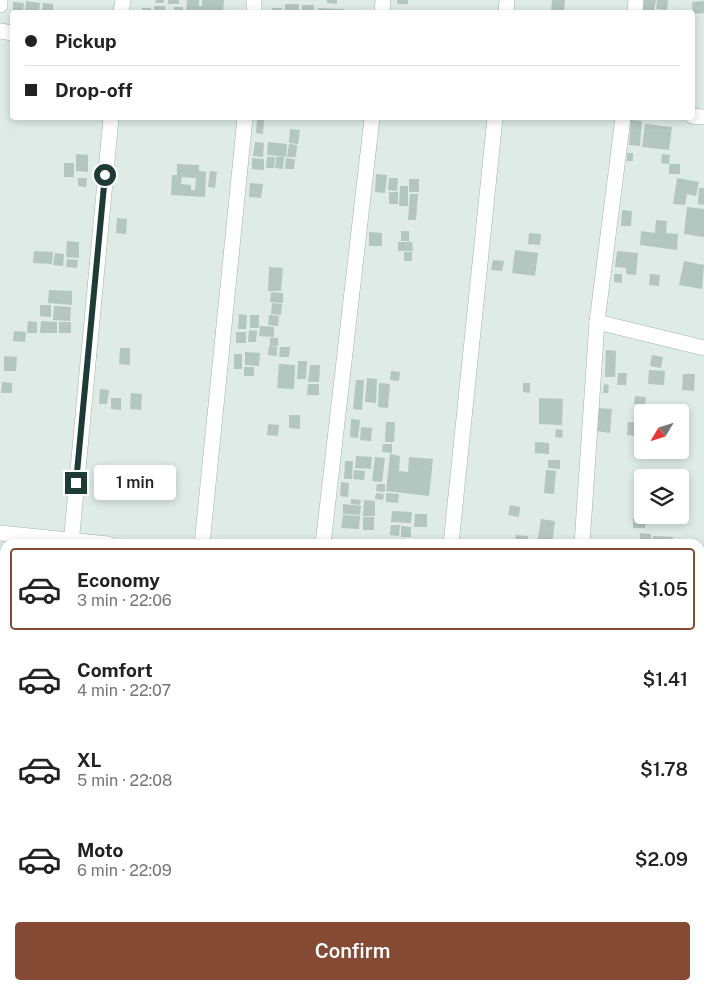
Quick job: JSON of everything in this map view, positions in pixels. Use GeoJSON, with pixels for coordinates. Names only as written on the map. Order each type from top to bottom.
{"type":"FeatureCollection","features":[{"type":"Feature","properties":{"kind":"street"},"geometry":{"type":"LineString","coordinates":[[0,0],[0,5]]}},
{"type":"Feature","properties":{"kind":"street"},"geometry":{"type":"LineString","coordinates":[[71,539],[110,120]]}},
{"type":"Feature","properties":{"kind":"street"},"geometry":{"type":"LineString","coordinates":[[203,539],[245,120]]}},
{"type":"Feature","properties":{"kind":"street"},"geometry":{"type":"LineString","coordinates":[[324,539],[372,120]]}},
{"type":"Feature","properties":{"kind":"street"},"geometry":{"type":"LineString","coordinates":[[452,539],[495,120]]}},
{"type":"Feature","properties":{"kind":"street"},"geometry":{"type":"LineString","coordinates":[[582,539],[596,322],[623,120]]}},
{"type":"Feature","properties":{"kind":"street"},"geometry":{"type":"LineString","coordinates":[[596,322],[704,348]]}},
{"type":"Feature","properties":{"kind":"street"},"geometry":{"type":"LineString","coordinates":[[0,533],[47,539]]}},
{"type":"Feature","properties":{"kind":"building"},"geometry":{"type":"Polygon","coordinates":[[[156,0],[164,0],[164,3],[155,3],[156,0]]]}},
{"type":"Feature","properties":{"kind":"building"},"geometry":{"type":"Polygon","coordinates":[[[168,0],[179,0],[179,4],[168,4],[168,0]]]}},
{"type":"Feature","properties":{"kind":"building"},"geometry":{"type":"Polygon","coordinates":[[[187,0],[199,0],[199,6],[202,6],[202,0],[224,0],[223,10],[186,10],[187,0]]]}},
{"type":"Feature","properties":{"kind":"building"},"geometry":{"type":"Polygon","coordinates":[[[327,0],[337,0],[337,4],[327,3],[327,0]]]}},
{"type":"Feature","properties":{"kind":"building"},"geometry":{"type":"Polygon","coordinates":[[[397,0],[408,0],[408,4],[397,4],[397,0]]]}},
{"type":"Feature","properties":{"kind":"building"},"geometry":{"type":"Polygon","coordinates":[[[552,0],[565,0],[564,10],[551,10],[552,0]]]}},
{"type":"Feature","properties":{"kind":"building"},"geometry":{"type":"Polygon","coordinates":[[[642,0],[656,0],[654,10],[641,10],[642,0]]]}},
{"type":"Feature","properties":{"kind":"building"},"geometry":{"type":"Polygon","coordinates":[[[657,0],[668,0],[667,10],[656,9],[657,0]]]}},
{"type":"Feature","properties":{"kind":"building"},"geometry":{"type":"Polygon","coordinates":[[[26,1],[40,3],[39,10],[25,10],[26,1]]]}},
{"type":"Feature","properties":{"kind":"building"},"geometry":{"type":"Polygon","coordinates":[[[704,1],[704,13],[695,14],[692,2],[704,1]]]}},
{"type":"Feature","properties":{"kind":"building"},"geometry":{"type":"Polygon","coordinates":[[[13,2],[24,3],[23,10],[13,10],[13,2]]]}},
{"type":"Feature","properties":{"kind":"building"},"geometry":{"type":"Polygon","coordinates":[[[43,3],[53,4],[53,10],[42,10],[43,3]]]}},
{"type":"Feature","properties":{"kind":"building"},"geometry":{"type":"Polygon","coordinates":[[[285,4],[299,4],[299,10],[285,10],[285,4]]]}},
{"type":"Feature","properties":{"kind":"building"},"geometry":{"type":"Polygon","coordinates":[[[302,5],[314,5],[313,10],[302,10],[302,5]]]}},
{"type":"Feature","properties":{"kind":"building"},"geometry":{"type":"Polygon","coordinates":[[[154,6],[165,6],[165,10],[154,10],[154,6]]]}},
{"type":"Feature","properties":{"kind":"building"},"geometry":{"type":"Polygon","coordinates":[[[174,7],[183,7],[183,10],[174,10],[174,7]]]}},
{"type":"Feature","properties":{"kind":"building"},"geometry":{"type":"Polygon","coordinates":[[[142,8],[151,8],[151,10],[142,10],[142,8]]]}},
{"type":"Feature","properties":{"kind":"building"},"geometry":{"type":"Polygon","coordinates":[[[272,8],[282,8],[282,10],[272,10],[272,8]]]}},
{"type":"Feature","properties":{"kind":"building"},"geometry":{"type":"Polygon","coordinates":[[[318,8],[344,9],[344,10],[318,10],[318,8]]]}},
{"type":"Feature","properties":{"kind":"building"},"geometry":{"type":"Polygon","coordinates":[[[257,120],[264,120],[263,134],[256,133],[257,120]]]}},
{"type":"Feature","properties":{"kind":"building"},"geometry":{"type":"Polygon","coordinates":[[[631,120],[642,121],[640,146],[629,145],[631,120]]]}},
{"type":"Feature","properties":{"kind":"building"},"geometry":{"type":"Polygon","coordinates":[[[645,124],[672,127],[669,150],[642,147],[645,124]]]}},
{"type":"Feature","properties":{"kind":"building"},"geometry":{"type":"Polygon","coordinates":[[[290,129],[300,130],[298,144],[289,143],[290,129]]]}},
{"type":"Feature","properties":{"kind":"building"},"geometry":{"type":"Polygon","coordinates":[[[255,142],[264,143],[263,157],[253,156],[255,142]]]}},
{"type":"Feature","properties":{"kind":"building"},"geometry":{"type":"Polygon","coordinates":[[[268,142],[287,144],[286,157],[267,155],[268,142]]]}},
{"type":"Feature","properties":{"kind":"building"},"geometry":{"type":"Polygon","coordinates":[[[289,144],[297,145],[296,157],[287,157],[289,144]]]}},
{"type":"Feature","properties":{"kind":"building"},"geometry":{"type":"Polygon","coordinates":[[[627,153],[633,153],[633,161],[627,161],[627,153]]]}},
{"type":"Feature","properties":{"kind":"building"},"geometry":{"type":"Polygon","coordinates":[[[76,154],[88,155],[88,172],[76,171],[76,154]]]}},
{"type":"Feature","properties":{"kind":"building"},"geometry":{"type":"Polygon","coordinates":[[[662,154],[670,155],[669,164],[661,163],[662,154]]]}},
{"type":"Feature","properties":{"kind":"building"},"geometry":{"type":"Polygon","coordinates":[[[267,157],[275,157],[274,168],[266,168],[267,157]]]}},
{"type":"Feature","properties":{"kind":"building"},"geometry":{"type":"Polygon","coordinates":[[[276,157],[284,157],[283,169],[275,168],[276,157]]]}},
{"type":"Feature","properties":{"kind":"building"},"geometry":{"type":"Polygon","coordinates":[[[252,158],[264,159],[264,170],[252,169],[252,158]]]}},
{"type":"Feature","properties":{"kind":"building"},"geometry":{"type":"Polygon","coordinates":[[[286,158],[295,159],[294,169],[285,169],[286,158]]]}},
{"type":"Feature","properties":{"kind":"building"},"geometry":{"type":"Polygon","coordinates":[[[64,163],[74,163],[74,177],[64,177],[64,163]]]}},
{"type":"Feature","properties":{"kind":"building"},"geometry":{"type":"Polygon","coordinates":[[[177,164],[199,165],[199,171],[206,172],[205,197],[171,195],[172,175],[177,175],[177,164]],[[182,177],[181,184],[191,185],[191,190],[195,190],[196,178],[182,177]]]}},
{"type":"Feature","properties":{"kind":"building"},"geometry":{"type":"Polygon","coordinates":[[[669,164],[680,164],[680,174],[669,174],[669,164]]]}},
{"type":"Feature","properties":{"kind":"building"},"geometry":{"type":"Polygon","coordinates":[[[210,171],[217,172],[215,188],[208,187],[210,171]]]}},
{"type":"Feature","properties":{"kind":"building"},"geometry":{"type":"Polygon","coordinates":[[[376,174],[387,175],[385,193],[375,192],[376,174]]]}},
{"type":"Feature","properties":{"kind":"building"},"geometry":{"type":"Polygon","coordinates":[[[78,178],[87,178],[86,187],[78,186],[78,178]]]}},
{"type":"Feature","properties":{"kind":"building"},"geometry":{"type":"Polygon","coordinates":[[[389,178],[398,178],[397,191],[388,190],[389,178]]]}},
{"type":"Feature","properties":{"kind":"building"},"geometry":{"type":"Polygon","coordinates":[[[677,178],[699,182],[696,196],[687,194],[685,205],[673,204],[677,178]]]}},
{"type":"Feature","properties":{"kind":"building"},"geometry":{"type":"Polygon","coordinates":[[[409,179],[419,179],[419,192],[409,192],[409,179]]]}},
{"type":"Feature","properties":{"kind":"building"},"geometry":{"type":"Polygon","coordinates":[[[250,183],[263,184],[261,198],[249,197],[250,183]]]}},
{"type":"Feature","properties":{"kind":"building"},"geometry":{"type":"Polygon","coordinates":[[[400,186],[408,186],[408,206],[399,206],[400,186]]]}},
{"type":"Feature","properties":{"kind":"building"},"geometry":{"type":"Polygon","coordinates":[[[699,188],[704,188],[704,205],[698,204],[699,188]]]}},
{"type":"Feature","properties":{"kind":"building"},"geometry":{"type":"Polygon","coordinates":[[[389,192],[398,192],[398,204],[389,204],[389,192]]]}},
{"type":"Feature","properties":{"kind":"building"},"geometry":{"type":"Polygon","coordinates":[[[410,194],[418,194],[416,220],[408,220],[410,194]]]}},
{"type":"Feature","properties":{"kind":"building"},"geometry":{"type":"Polygon","coordinates":[[[687,207],[704,209],[704,237],[684,234],[687,207]]]}},
{"type":"Feature","properties":{"kind":"building"},"geometry":{"type":"Polygon","coordinates":[[[622,210],[632,211],[631,226],[621,226],[622,210]]]}},
{"type":"Feature","properties":{"kind":"building"},"geometry":{"type":"Polygon","coordinates":[[[117,218],[127,219],[126,234],[116,233],[117,218]]]}},
{"type":"Feature","properties":{"kind":"building"},"geometry":{"type":"Polygon","coordinates":[[[656,220],[667,221],[666,233],[678,234],[677,250],[640,245],[641,231],[655,233],[656,220]]]}},
{"type":"Feature","properties":{"kind":"building"},"geometry":{"type":"Polygon","coordinates":[[[401,231],[409,231],[409,241],[401,241],[401,231]]]}},
{"type":"Feature","properties":{"kind":"building"},"geometry":{"type":"Polygon","coordinates":[[[369,232],[382,233],[382,246],[369,246],[369,232]]]}},
{"type":"Feature","properties":{"kind":"building"},"geometry":{"type":"Polygon","coordinates":[[[529,233],[541,234],[540,245],[528,244],[529,233]]]}},
{"type":"Feature","properties":{"kind":"building"},"geometry":{"type":"Polygon","coordinates":[[[67,241],[79,242],[79,258],[66,257],[67,241]]]}},
{"type":"Feature","properties":{"kind":"building"},"geometry":{"type":"Polygon","coordinates":[[[398,242],[412,242],[413,251],[398,251],[398,242]]]}},
{"type":"Feature","properties":{"kind":"building"},"geometry":{"type":"Polygon","coordinates":[[[515,250],[538,253],[535,276],[512,273],[515,250]]]}},
{"type":"Feature","properties":{"kind":"building"},"geometry":{"type":"Polygon","coordinates":[[[34,251],[53,252],[52,264],[33,263],[34,251]]]}},
{"type":"Feature","properties":{"kind":"building"},"geometry":{"type":"Polygon","coordinates":[[[617,251],[638,253],[636,275],[626,274],[626,268],[615,267],[617,251]]]}},
{"type":"Feature","properties":{"kind":"building"},"geometry":{"type":"Polygon","coordinates":[[[404,252],[412,252],[412,261],[404,261],[404,252]]]}},
{"type":"Feature","properties":{"kind":"building"},"geometry":{"type":"Polygon","coordinates":[[[55,253],[64,254],[63,266],[53,265],[55,253]]]}},
{"type":"Feature","properties":{"kind":"building"},"geometry":{"type":"Polygon","coordinates":[[[67,259],[78,260],[77,268],[66,267],[67,259]]]}},
{"type":"Feature","properties":{"kind":"building"},"geometry":{"type":"Polygon","coordinates":[[[493,260],[504,261],[502,271],[491,270],[493,260]]]}},
{"type":"Feature","properties":{"kind":"building"},"geometry":{"type":"Polygon","coordinates":[[[684,261],[704,265],[702,289],[679,285],[684,261]]]}},
{"type":"Feature","properties":{"kind":"building"},"geometry":{"type":"Polygon","coordinates":[[[269,267],[283,268],[281,291],[268,291],[269,267]]]}},
{"type":"Feature","properties":{"kind":"building"},"geometry":{"type":"Polygon","coordinates":[[[614,274],[622,274],[622,283],[614,282],[614,274]]]}},
{"type":"Feature","properties":{"kind":"building"},"geometry":{"type":"Polygon","coordinates":[[[650,274],[660,275],[659,286],[649,285],[650,274]]]}},
{"type":"Feature","properties":{"kind":"building"},"geometry":{"type":"Polygon","coordinates":[[[49,290],[72,291],[72,305],[48,303],[49,290]]]}},
{"type":"Feature","properties":{"kind":"building"},"geometry":{"type":"Polygon","coordinates":[[[271,292],[283,293],[283,303],[270,302],[271,292]]]}},
{"type":"Feature","properties":{"kind":"building"},"geometry":{"type":"Polygon","coordinates":[[[272,303],[282,304],[281,315],[271,314],[272,303]]]}},
{"type":"Feature","properties":{"kind":"building"},"geometry":{"type":"Polygon","coordinates":[[[40,305],[51,305],[51,317],[40,316],[40,305]]]}},
{"type":"Feature","properties":{"kind":"building"},"geometry":{"type":"Polygon","coordinates":[[[54,306],[71,307],[70,321],[53,320],[54,306]]]}},
{"type":"Feature","properties":{"kind":"building"},"geometry":{"type":"Polygon","coordinates":[[[239,314],[247,315],[246,329],[238,329],[239,314]]]}},
{"type":"Feature","properties":{"kind":"building"},"geometry":{"type":"Polygon","coordinates":[[[250,315],[259,315],[259,328],[250,328],[250,315]]]}},
{"type":"Feature","properties":{"kind":"building"},"geometry":{"type":"Polygon","coordinates":[[[269,315],[279,316],[278,326],[268,325],[269,315]]]}},
{"type":"Feature","properties":{"kind":"building"},"geometry":{"type":"Polygon","coordinates":[[[28,321],[37,322],[37,333],[27,333],[28,321]]]}},
{"type":"Feature","properties":{"kind":"building"},"geometry":{"type":"Polygon","coordinates":[[[41,321],[57,322],[57,333],[40,333],[41,321]]]}},
{"type":"Feature","properties":{"kind":"building"},"geometry":{"type":"Polygon","coordinates":[[[59,322],[71,322],[71,333],[59,333],[59,322]]]}},
{"type":"Feature","properties":{"kind":"building"},"geometry":{"type":"Polygon","coordinates":[[[260,326],[274,327],[274,337],[259,336],[260,326]]]}},
{"type":"Feature","properties":{"kind":"building"},"geometry":{"type":"Polygon","coordinates":[[[249,330],[257,331],[256,342],[248,342],[249,330]]]}},
{"type":"Feature","properties":{"kind":"building"},"geometry":{"type":"Polygon","coordinates":[[[14,331],[26,332],[25,342],[13,341],[14,331]]]}},
{"type":"Feature","properties":{"kind":"building"},"geometry":{"type":"Polygon","coordinates":[[[236,332],[246,332],[246,343],[236,343],[236,332]]]}},
{"type":"Feature","properties":{"kind":"building"},"geometry":{"type":"Polygon","coordinates":[[[270,338],[278,338],[278,346],[270,346],[270,338]]]}},
{"type":"Feature","properties":{"kind":"building"},"geometry":{"type":"Polygon","coordinates":[[[269,346],[277,347],[277,356],[268,355],[269,346]]]}},
{"type":"Feature","properties":{"kind":"building"},"geometry":{"type":"Polygon","coordinates":[[[280,347],[290,347],[289,357],[279,357],[280,347]]]}},
{"type":"Feature","properties":{"kind":"building"},"geometry":{"type":"Polygon","coordinates":[[[120,348],[130,348],[130,365],[119,364],[120,348]]]}},
{"type":"Feature","properties":{"kind":"building"},"geometry":{"type":"Polygon","coordinates":[[[606,350],[616,351],[615,377],[605,377],[606,350]]]}},
{"type":"Feature","properties":{"kind":"building"},"geometry":{"type":"Polygon","coordinates":[[[245,352],[260,353],[259,366],[245,365],[245,352]]]}},
{"type":"Feature","properties":{"kind":"building"},"geometry":{"type":"Polygon","coordinates":[[[234,354],[242,354],[242,369],[234,369],[234,354]]]}},
{"type":"Feature","properties":{"kind":"building"},"geometry":{"type":"Polygon","coordinates":[[[652,355],[663,357],[661,368],[650,366],[652,355]]]}},
{"type":"Feature","properties":{"kind":"building"},"geometry":{"type":"Polygon","coordinates":[[[4,356],[17,357],[16,371],[4,371],[4,356]]]}},
{"type":"Feature","properties":{"kind":"building"},"geometry":{"type":"Polygon","coordinates":[[[298,361],[307,361],[306,379],[297,379],[298,361]]]}},
{"type":"Feature","properties":{"kind":"building"},"geometry":{"type":"Polygon","coordinates":[[[279,364],[295,365],[294,389],[277,388],[279,364]]]}},
{"type":"Feature","properties":{"kind":"building"},"geometry":{"type":"Polygon","coordinates":[[[310,365],[320,365],[319,382],[308,382],[310,365]]]}},
{"type":"Feature","properties":{"kind":"building"},"geometry":{"type":"Polygon","coordinates":[[[244,367],[254,367],[254,376],[244,376],[244,367]]]}},
{"type":"Feature","properties":{"kind":"building"},"geometry":{"type":"Polygon","coordinates":[[[649,370],[665,371],[664,385],[648,384],[649,370]]]}},
{"type":"Feature","properties":{"kind":"building"},"geometry":{"type":"Polygon","coordinates":[[[391,371],[400,372],[399,381],[390,380],[391,371]]]}},
{"type":"Feature","properties":{"kind":"building"},"geometry":{"type":"Polygon","coordinates":[[[618,373],[627,373],[626,385],[617,385],[618,373]]]}},
{"type":"Feature","properties":{"kind":"building"},"geometry":{"type":"Polygon","coordinates":[[[683,374],[695,374],[694,391],[682,390],[683,374]]]}},
{"type":"Feature","properties":{"kind":"building"},"geometry":{"type":"Polygon","coordinates":[[[367,378],[377,379],[376,403],[365,402],[367,378]]]}},
{"type":"Feature","properties":{"kind":"building"},"geometry":{"type":"Polygon","coordinates":[[[356,380],[364,380],[362,410],[353,409],[356,380]]]}},
{"type":"Feature","properties":{"kind":"building"},"geometry":{"type":"Polygon","coordinates":[[[2,382],[12,383],[12,393],[1,393],[2,382]]]}},
{"type":"Feature","properties":{"kind":"building"},"geometry":{"type":"Polygon","coordinates":[[[379,383],[390,384],[388,408],[378,407],[379,383]]]}},
{"type":"Feature","properties":{"kind":"building"},"geometry":{"type":"Polygon","coordinates":[[[523,383],[530,383],[530,393],[523,392],[523,383]]]}},
{"type":"Feature","properties":{"kind":"building"},"geometry":{"type":"Polygon","coordinates":[[[308,384],[319,384],[319,395],[307,395],[308,384]]]}},
{"type":"Feature","properties":{"kind":"building"},"geometry":{"type":"Polygon","coordinates":[[[604,384],[609,385],[608,393],[603,393],[604,384]]]}},
{"type":"Feature","properties":{"kind":"building"},"geometry":{"type":"Polygon","coordinates":[[[100,389],[109,390],[107,404],[99,404],[100,389]]]}},
{"type":"Feature","properties":{"kind":"building"},"geometry":{"type":"Polygon","coordinates":[[[131,393],[142,394],[141,410],[130,409],[131,393]]]}},
{"type":"Feature","properties":{"kind":"building"},"geometry":{"type":"Polygon","coordinates":[[[635,396],[646,397],[645,404],[634,404],[635,396]]]}},
{"type":"Feature","properties":{"kind":"building"},"geometry":{"type":"Polygon","coordinates":[[[111,398],[121,398],[121,410],[111,409],[111,398]]]}},
{"type":"Feature","properties":{"kind":"building"},"geometry":{"type":"Polygon","coordinates":[[[539,398],[563,399],[562,425],[539,424],[539,398]]]}},
{"type":"Feature","properties":{"kind":"building"},"geometry":{"type":"Polygon","coordinates":[[[599,408],[612,409],[610,433],[596,431],[599,408]]]}},
{"type":"Feature","properties":{"kind":"building"},"geometry":{"type":"Polygon","coordinates":[[[289,415],[300,415],[300,429],[289,428],[289,415]]]}},
{"type":"Feature","properties":{"kind":"building"},"geometry":{"type":"Polygon","coordinates":[[[351,419],[360,420],[358,438],[350,437],[351,419]]]}},
{"type":"Feature","properties":{"kind":"building"},"geometry":{"type":"Polygon","coordinates":[[[386,422],[395,422],[394,442],[385,442],[386,422]]]}},
{"type":"Feature","properties":{"kind":"building"},"geometry":{"type":"Polygon","coordinates":[[[628,422],[634,422],[634,436],[627,435],[628,422]]]}},
{"type":"Feature","properties":{"kind":"building"},"geometry":{"type":"Polygon","coordinates":[[[268,424],[279,425],[278,436],[267,435],[268,424]]]}},
{"type":"Feature","properties":{"kind":"building"},"geometry":{"type":"Polygon","coordinates":[[[361,427],[372,428],[371,441],[360,440],[361,427]]]}},
{"type":"Feature","properties":{"kind":"building"},"geometry":{"type":"Polygon","coordinates":[[[556,429],[563,430],[562,438],[555,437],[556,429]]]}},
{"type":"Feature","properties":{"kind":"building"},"geometry":{"type":"Polygon","coordinates":[[[535,442],[549,443],[549,454],[535,453],[535,442]]]}},
{"type":"Feature","properties":{"kind":"building"},"geometry":{"type":"Polygon","coordinates":[[[383,444],[392,444],[392,453],[382,452],[383,444]]]}},
{"type":"Feature","properties":{"kind":"building"},"geometry":{"type":"Polygon","coordinates":[[[390,454],[400,456],[399,471],[408,472],[409,457],[433,459],[429,496],[386,491],[390,454]]]}},
{"type":"Feature","properties":{"kind":"building"},"geometry":{"type":"Polygon","coordinates":[[[356,456],[372,457],[371,469],[355,468],[356,456]]]}},
{"type":"Feature","properties":{"kind":"building"},"geometry":{"type":"Polygon","coordinates":[[[375,457],[385,458],[382,482],[372,481],[375,457]]]}},
{"type":"Feature","properties":{"kind":"building"},"geometry":{"type":"Polygon","coordinates":[[[548,460],[560,460],[560,469],[548,468],[548,460]]]}},
{"type":"Feature","properties":{"kind":"building"},"geometry":{"type":"Polygon","coordinates":[[[345,461],[353,461],[352,479],[344,479],[345,461]]]}},
{"type":"Feature","properties":{"kind":"building"},"geometry":{"type":"Polygon","coordinates":[[[354,470],[365,471],[364,480],[353,479],[354,470]]]}},
{"type":"Feature","properties":{"kind":"building"},"geometry":{"type":"Polygon","coordinates":[[[546,470],[556,471],[554,494],[544,493],[546,470]]]}},
{"type":"Feature","properties":{"kind":"building"},"geometry":{"type":"Polygon","coordinates":[[[341,482],[349,483],[348,497],[340,496],[341,482]]]}},
{"type":"Feature","properties":{"kind":"building"},"geometry":{"type":"Polygon","coordinates":[[[377,484],[385,484],[385,492],[376,491],[377,484]]]}},
{"type":"Feature","properties":{"kind":"building"},"geometry":{"type":"Polygon","coordinates":[[[376,493],[384,494],[383,500],[375,499],[376,493]]]}},
{"type":"Feature","properties":{"kind":"building"},"geometry":{"type":"Polygon","coordinates":[[[386,493],[399,494],[398,503],[386,502],[386,493]]]}},
{"type":"Feature","properties":{"kind":"building"},"geometry":{"type":"Polygon","coordinates":[[[351,499],[361,500],[360,505],[351,504],[351,499]]]}},
{"type":"Feature","properties":{"kind":"building"},"geometry":{"type":"Polygon","coordinates":[[[364,500],[375,501],[375,516],[363,516],[364,500]]]}},
{"type":"Feature","properties":{"kind":"building"},"geometry":{"type":"Polygon","coordinates":[[[343,504],[361,506],[360,515],[343,514],[343,504]]]}},
{"type":"Feature","properties":{"kind":"building"},"geometry":{"type":"Polygon","coordinates":[[[510,505],[520,507],[519,517],[508,515],[510,505]]]}},
{"type":"Feature","properties":{"kind":"building"},"geometry":{"type":"Polygon","coordinates":[[[392,511],[412,512],[411,523],[391,522],[392,511]]]}},
{"type":"Feature","properties":{"kind":"building"},"geometry":{"type":"Polygon","coordinates":[[[415,514],[427,514],[427,527],[414,527],[415,514]]]}},
{"type":"Feature","properties":{"kind":"building"},"geometry":{"type":"Polygon","coordinates":[[[343,515],[360,516],[359,529],[341,528],[343,515]]]}},
{"type":"Feature","properties":{"kind":"building"},"geometry":{"type":"Polygon","coordinates":[[[363,517],[374,517],[374,530],[363,530],[363,517]]]}},
{"type":"Feature","properties":{"kind":"building"},"geometry":{"type":"Polygon","coordinates":[[[633,518],[634,524],[645,524],[645,528],[633,528],[633,518]]]}},
{"type":"Feature","properties":{"kind":"building"},"geometry":{"type":"Polygon","coordinates":[[[541,519],[555,521],[553,539],[538,539],[541,519]]]}},
{"type":"Feature","properties":{"kind":"building"},"geometry":{"type":"Polygon","coordinates":[[[391,525],[400,525],[399,536],[390,535],[391,525]]]}},
{"type":"Feature","properties":{"kind":"building"},"geometry":{"type":"Polygon","coordinates":[[[401,526],[411,527],[411,537],[401,537],[401,526]]]}},
{"type":"Feature","properties":{"kind":"building"},"geometry":{"type":"Polygon","coordinates":[[[640,533],[651,534],[651,539],[640,539],[640,533]]]}},
{"type":"Feature","properties":{"kind":"building"},"geometry":{"type":"Polygon","coordinates":[[[516,535],[528,536],[528,539],[516,539],[516,535]]]}},
{"type":"Feature","properties":{"kind":"building"},"geometry":{"type":"Polygon","coordinates":[[[653,536],[673,537],[673,539],[653,539],[653,536]]]}},
{"type":"Feature","properties":{"kind":"route"},"geometry":{"type":"LineString","coordinates":[[76,483],[105,175]]}}]}
